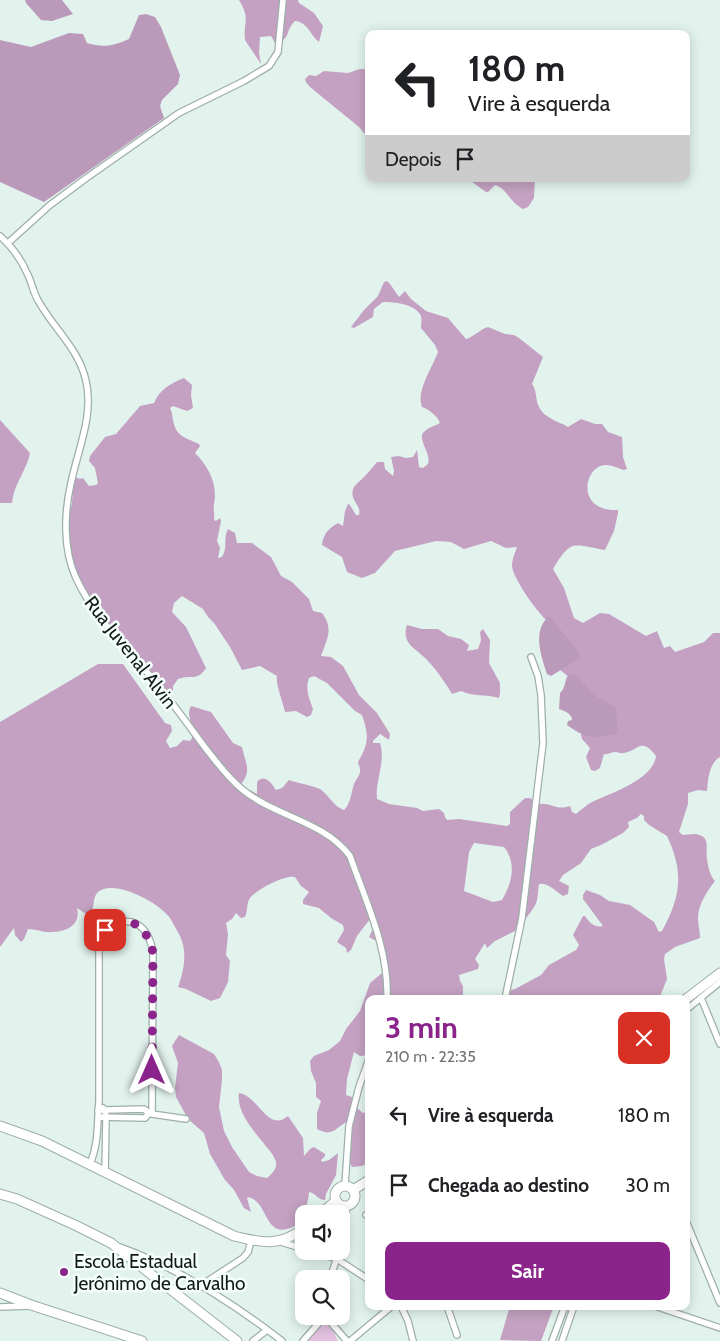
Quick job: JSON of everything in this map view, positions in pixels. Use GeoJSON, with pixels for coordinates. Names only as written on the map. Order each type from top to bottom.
{"type":"FeatureCollection","features":[{"type":"Feature","properties":{"kind":"main road"},"geometry":{"type":"LineString","coordinates":[[690,996],[720,972]]}},
{"type":"Feature","properties":{"kind":"main road"},"geometry":{"type":"LineString","coordinates":[[0,1126],[42,1141],[234,1236],[251,1241],[281,1242],[295,1233]]}},
{"type":"Feature","properties":{"kind":"main road"},"geometry":{"type":"LineString","coordinates":[[353,1190],[365,1182]]}},
{"type":"Feature","properties":{"kind":"main road"},"geometry":{"type":"LineString","coordinates":[[340,1205],[334,1197],[338,1187],[345,1185],[353,1190]]}},
{"type":"Feature","properties":{"kind":"main road"},"geometry":{"type":"LineString","coordinates":[[348,1205],[354,1200],[353,1190]]}},
{"type":"Feature","properties":{"kind":"main road"},"geometry":{"type":"LineString","coordinates":[[0,1194],[16,1198],[111,1244],[237,1341]]}},
{"type":"Feature","properties":{"kind":"main road"},"geometry":{"type":"LineString","coordinates":[[331,1205],[336,1201]]}},
{"type":"Feature","properties":{"kind":"main road"},"geometry":{"type":"LineString","coordinates":[[0,1293],[31,1306],[142,1341]]}},
{"type":"Feature","properties":{"kind":"street"},"geometry":{"type":"LineString","coordinates":[[8,243],[50,205],[85,178],[179,113],[244,81],[269,66],[278,52],[283,0]]}},
{"type":"Feature","properties":{"kind":"street","name":"Rua Juvenal Alvin"},"geometry":{"type":"LineString","coordinates":[[0,236],[8,243],[28,274],[37,299],[79,360],[86,380],[88,412],[71,484],[67,518],[68,555],[84,594],[100,617],[133,658],[153,679],[228,776],[260,802],[319,829],[333,838],[350,856],[377,930],[385,967],[387,995]]}},
{"type":"Feature","properties":{"kind":"street"},"geometry":{"type":"LineString","coordinates":[[506,995],[522,918],[543,743],[541,695],[532,657]]}},
{"type":"Feature","properties":{"kind":"street"},"geometry":{"type":"LineString","coordinates":[[98,1117],[106,1118],[145,1118],[150,1113],[153,953],[151,941],[146,932],[139,926],[124,922],[111,925],[105,930],[99,941],[99,1101],[101,1110],[106,1118],[105,1172]]}},
{"type":"Feature","properties":{"kind":"street"},"geometry":{"type":"LineString","coordinates":[[690,1007],[720,982]]}},
{"type":"Feature","properties":{"kind":"street"},"geometry":{"type":"LineString","coordinates":[[701,998],[720,1044]]}},
{"type":"Feature","properties":{"kind":"street"},"geometry":{"type":"LineString","coordinates":[[345,1185],[350,1126],[359,1087],[365,1071]]}},
{"type":"Feature","properties":{"kind":"street"},"geometry":{"type":"LineString","coordinates":[[101,1110],[144,1109],[150,1113],[186,1119]]}},
{"type":"Feature","properties":{"kind":"street"},"geometry":{"type":"LineString","coordinates":[[90,1164],[97,1144],[98,1117],[101,1110]]}},
{"type":"Feature","properties":{"kind":"street"},"geometry":{"type":"LineString","coordinates":[[690,1231],[720,1303]]}},
{"type":"Feature","properties":{"kind":"street"},"geometry":{"type":"LineString","coordinates":[[200,1286],[243,1258],[248,1252],[251,1241]]}},
{"type":"Feature","properties":{"kind":"street"},"geometry":{"type":"LineString","coordinates":[[281,1242],[295,1246]]}},
{"type":"Feature","properties":{"kind":"street"},"geometry":{"type":"LineString","coordinates":[[111,1244],[144,1256],[200,1286],[249,1316],[282,1341]]}},
{"type":"Feature","properties":{"kind":"street"},"geometry":{"type":"LineString","coordinates":[[339,1260],[365,1277]]}},
{"type":"Feature","properties":{"kind":"street"},"geometry":{"type":"LineString","coordinates":[[0,1307],[31,1306]]}},
{"type":"Feature","properties":{"kind":"street"},"geometry":{"type":"LineString","coordinates":[[333,1325],[348,1341],[387,1310]]}},
{"type":"Feature","properties":{"kind":"street"},"geometry":{"type":"LineString","coordinates":[[403,1310],[413,1341]]}},
{"type":"Feature","properties":{"kind":"street"},"geometry":{"type":"LineString","coordinates":[[448,1310],[457,1335]]}},
{"type":"Feature","properties":{"kind":"street"},"geometry":{"type":"LineString","coordinates":[[552,1341],[564,1310]]}},
{"type":"Feature","properties":{"kind":"street"},"geometry":{"type":"LineString","coordinates":[[562,1341],[573,1310]]}},
{"type":"Feature","properties":{"kind":"street"},"geometry":{"type":"LineString","coordinates":[[666,1310],[720,1328]]}},
{"type":"Feature","properties":{"kind":"street"},"geometry":{"type":"LineString","coordinates":[[303,1341],[317,1325]]}},
{"type":"Feature","properties":{"kind":"street"},"geometry":{"type":"LineString","coordinates":[[253,1341],[267,1330]]}},
{"type":"Feature","properties":{"kind":"shaded area"},"geometry":{"type":"Polygon","coordinates":[[[25,0],[62,0],[73,14],[52,21],[41,20],[25,0]]]}},
{"type":"Feature","properties":{"kind":"shaded area"},"geometry":{"type":"Polygon","coordinates":[[[239,0],[298,0],[299,3],[314,13],[323,26],[319,42],[306,26],[295,21],[286,37],[280,41],[275,43],[271,36],[260,37],[259,53],[261,64],[245,40],[246,16],[239,0]]]}},
{"type":"Feature","properties":{"kind":"shaded area"},"geometry":{"type":"Polygon","coordinates":[[[146,14],[155,17],[161,27],[180,75],[178,84],[162,100],[160,106],[164,118],[44,202],[0,182],[0,40],[31,47],[69,33],[83,34],[87,43],[104,46],[113,45],[129,39],[139,15],[146,14]]]}},
{"type":"Feature","properties":{"kind":"shaded area"},"geometry":{"type":"Polygon","coordinates":[[[365,69],[365,134],[359,127],[310,87],[305,79],[309,75],[316,76],[324,71],[348,73],[365,69]]]}},
{"type":"Feature","properties":{"kind":"shaded area"},"geometry":{"type":"Polygon","coordinates":[[[472,182],[535,182],[534,198],[528,207],[523,209],[495,185],[486,192],[472,182]]]}},
{"type":"Feature","properties":{"kind":"shaded area"},"geometry":{"type":"Polygon","coordinates":[[[387,281],[399,297],[405,291],[411,299],[426,311],[448,318],[466,339],[488,327],[505,334],[514,335],[543,357],[532,384],[538,404],[544,414],[568,427],[581,419],[595,424],[602,424],[608,432],[622,437],[623,457],[627,469],[624,470],[605,465],[598,467],[592,473],[589,480],[589,497],[595,504],[604,509],[618,510],[614,531],[605,550],[579,545],[573,546],[564,553],[553,569],[564,588],[574,618],[583,623],[600,613],[609,614],[646,636],[657,631],[664,648],[670,646],[675,652],[704,642],[713,633],[720,633],[720,757],[711,767],[707,791],[698,790],[688,793],[688,804],[679,832],[683,835],[697,834],[705,839],[709,868],[715,881],[701,903],[698,918],[700,938],[675,947],[665,954],[667,979],[661,995],[505,995],[505,992],[515,989],[541,975],[549,965],[576,950],[579,945],[573,935],[583,916],[594,925],[603,926],[583,899],[586,890],[600,895],[609,901],[630,905],[654,922],[659,932],[662,931],[676,895],[678,873],[676,861],[667,836],[649,825],[641,814],[628,822],[629,827],[623,833],[591,849],[581,863],[563,875],[559,881],[569,886],[568,894],[563,896],[548,886],[539,884],[536,903],[521,928],[495,941],[487,948],[485,943],[475,959],[479,965],[478,969],[459,975],[463,986],[463,995],[366,995],[370,983],[382,973],[383,968],[378,942],[369,937],[374,927],[373,918],[370,919],[357,936],[351,950],[347,953],[346,948],[337,942],[344,930],[343,925],[319,908],[303,904],[303,900],[309,892],[301,886],[295,877],[271,883],[258,891],[250,898],[245,917],[241,918],[236,913],[226,923],[228,934],[226,955],[230,961],[228,982],[220,998],[211,1001],[178,987],[182,974],[184,954],[182,941],[170,918],[147,899],[125,890],[105,888],[98,892],[91,913],[86,914],[77,908],[78,914],[75,923],[68,929],[49,932],[28,929],[21,942],[15,935],[14,928],[0,947],[0,722],[98,664],[123,664],[165,723],[171,725],[172,731],[166,741],[170,748],[177,746],[183,740],[190,741],[192,737],[193,733],[189,715],[191,706],[211,712],[233,743],[242,747],[247,773],[238,788],[239,792],[248,797],[250,790],[257,794],[257,782],[260,780],[268,780],[276,790],[282,788],[289,780],[320,789],[337,806],[344,810],[351,798],[354,784],[360,773],[358,762],[367,739],[362,715],[355,711],[327,683],[314,676],[309,678],[307,690],[313,709],[311,715],[307,717],[296,711],[285,712],[278,688],[277,676],[260,666],[242,670],[230,647],[203,609],[182,596],[174,603],[172,612],[186,627],[206,668],[200,675],[178,679],[173,686],[173,694],[169,694],[156,677],[93,610],[71,572],[66,551],[65,532],[66,521],[72,503],[73,476],[80,479],[83,478],[89,486],[96,485],[98,483],[95,468],[89,461],[90,456],[105,437],[116,434],[140,406],[154,403],[159,394],[166,388],[184,378],[192,385],[193,408],[187,411],[173,406],[170,408],[178,432],[199,444],[200,446],[195,453],[208,470],[213,483],[215,490],[214,520],[216,521],[220,518],[221,521],[217,541],[220,548],[218,558],[224,554],[228,529],[235,533],[237,543],[252,543],[271,557],[281,576],[292,582],[309,599],[313,611],[322,613],[326,619],[329,629],[321,656],[331,657],[343,666],[359,695],[377,713],[390,734],[389,740],[380,734],[373,741],[373,743],[380,743],[382,750],[377,799],[389,804],[417,808],[423,811],[439,809],[444,813],[447,820],[459,819],[507,826],[510,824],[510,812],[525,798],[530,798],[538,804],[547,804],[561,808],[570,806],[572,812],[576,814],[590,803],[630,785],[647,772],[653,764],[656,756],[647,747],[640,746],[629,752],[604,754],[600,768],[595,771],[591,770],[586,757],[590,748],[581,735],[584,729],[587,692],[559,669],[551,624],[540,614],[517,580],[514,572],[512,563],[517,547],[506,548],[491,541],[464,549],[451,542],[436,541],[395,551],[375,573],[362,578],[347,572],[342,557],[322,545],[329,529],[338,523],[343,526],[348,504],[356,515],[359,515],[359,510],[352,493],[353,490],[377,462],[384,462],[385,469],[393,476],[394,471],[391,457],[413,457],[417,450],[419,467],[423,468],[428,464],[428,455],[422,434],[428,428],[440,423],[432,413],[422,407],[421,394],[423,387],[438,352],[435,345],[421,328],[421,317],[418,312],[404,304],[383,302],[374,309],[373,317],[354,328],[351,327],[378,296],[384,282],[387,281]],[[474,843],[469,852],[464,891],[493,902],[502,900],[512,873],[511,860],[504,847],[474,843]]]}},
{"type":"Feature","properties":{"kind":"shaded area"},"geometry":{"type":"Polygon","coordinates":[[[0,420],[30,453],[15,490],[12,503],[0,503],[0,420]]]}},
{"type":"Feature","properties":{"kind":"shaded area"},"geometry":{"type":"Polygon","coordinates":[[[549,616],[579,652],[580,658],[551,676],[547,674],[539,644],[541,629],[549,616]]]}},
{"type":"Feature","properties":{"kind":"shaded area"},"geometry":{"type":"Polygon","coordinates":[[[407,625],[422,629],[438,629],[448,636],[461,639],[469,645],[467,651],[478,649],[481,640],[480,632],[483,629],[490,640],[489,663],[500,683],[499,698],[461,691],[452,694],[432,665],[407,640],[407,625]]]}},
{"type":"Feature","properties":{"kind":"shaded area"},"geometry":{"type":"Polygon","coordinates":[[[569,674],[578,677],[594,695],[616,708],[618,733],[591,737],[567,725],[568,721],[572,720],[571,716],[559,709],[560,693],[569,674]]]}},
{"type":"Feature","properties":{"kind":"shaded area"},"geometry":{"type":"Polygon","coordinates":[[[365,997],[365,1055],[360,1056],[354,1052],[347,1079],[346,1095],[352,1097],[357,1108],[363,1113],[365,1112],[365,1164],[352,1167],[348,1151],[348,1121],[331,1132],[317,1129],[317,1113],[321,1101],[316,1097],[316,1083],[311,1071],[310,1061],[314,1056],[329,1050],[340,1041],[346,1029],[360,1011],[365,997]]]}},
{"type":"Feature","properties":{"kind":"shaded area"},"geometry":{"type":"Polygon","coordinates":[[[179,1035],[214,1054],[219,1062],[222,1070],[222,1080],[219,1107],[224,1131],[249,1172],[267,1178],[275,1169],[276,1162],[243,1114],[240,1107],[239,1093],[252,1100],[274,1120],[281,1120],[288,1116],[303,1138],[304,1156],[314,1147],[325,1154],[321,1160],[322,1162],[329,1160],[338,1153],[336,1175],[326,1194],[325,1200],[309,1192],[307,1205],[295,1205],[295,1226],[285,1230],[277,1229],[272,1225],[255,1200],[248,1197],[251,1212],[244,1208],[210,1154],[204,1133],[188,1119],[176,1097],[175,1088],[178,1063],[172,1046],[179,1035]]]}},
{"type":"Feature","properties":{"kind":"shaded area"},"geometry":{"type":"Polygon","coordinates":[[[509,1310],[553,1310],[541,1341],[500,1340],[509,1310]]]}},
{"type":"Feature","properties":{"kind":"shaded area"},"geometry":{"type":"Polygon","coordinates":[[[324,1325],[331,1326],[338,1341],[308,1341],[317,1328],[324,1325]]]}},
{"type":"Feature","properties":{"kind":"place","name":"Escola Estadual Jerônimo de Carvalho"},"geometry":{"type":"Point","coordinates":[64,1272]}},
{"type":"Feature","properties":{"kind":"route"},"geometry":{"type":"LineString","coordinates":[[105,930],[118,922],[132,923],[146,932],[151,941],[153,953],[152,1070]]}}]}
